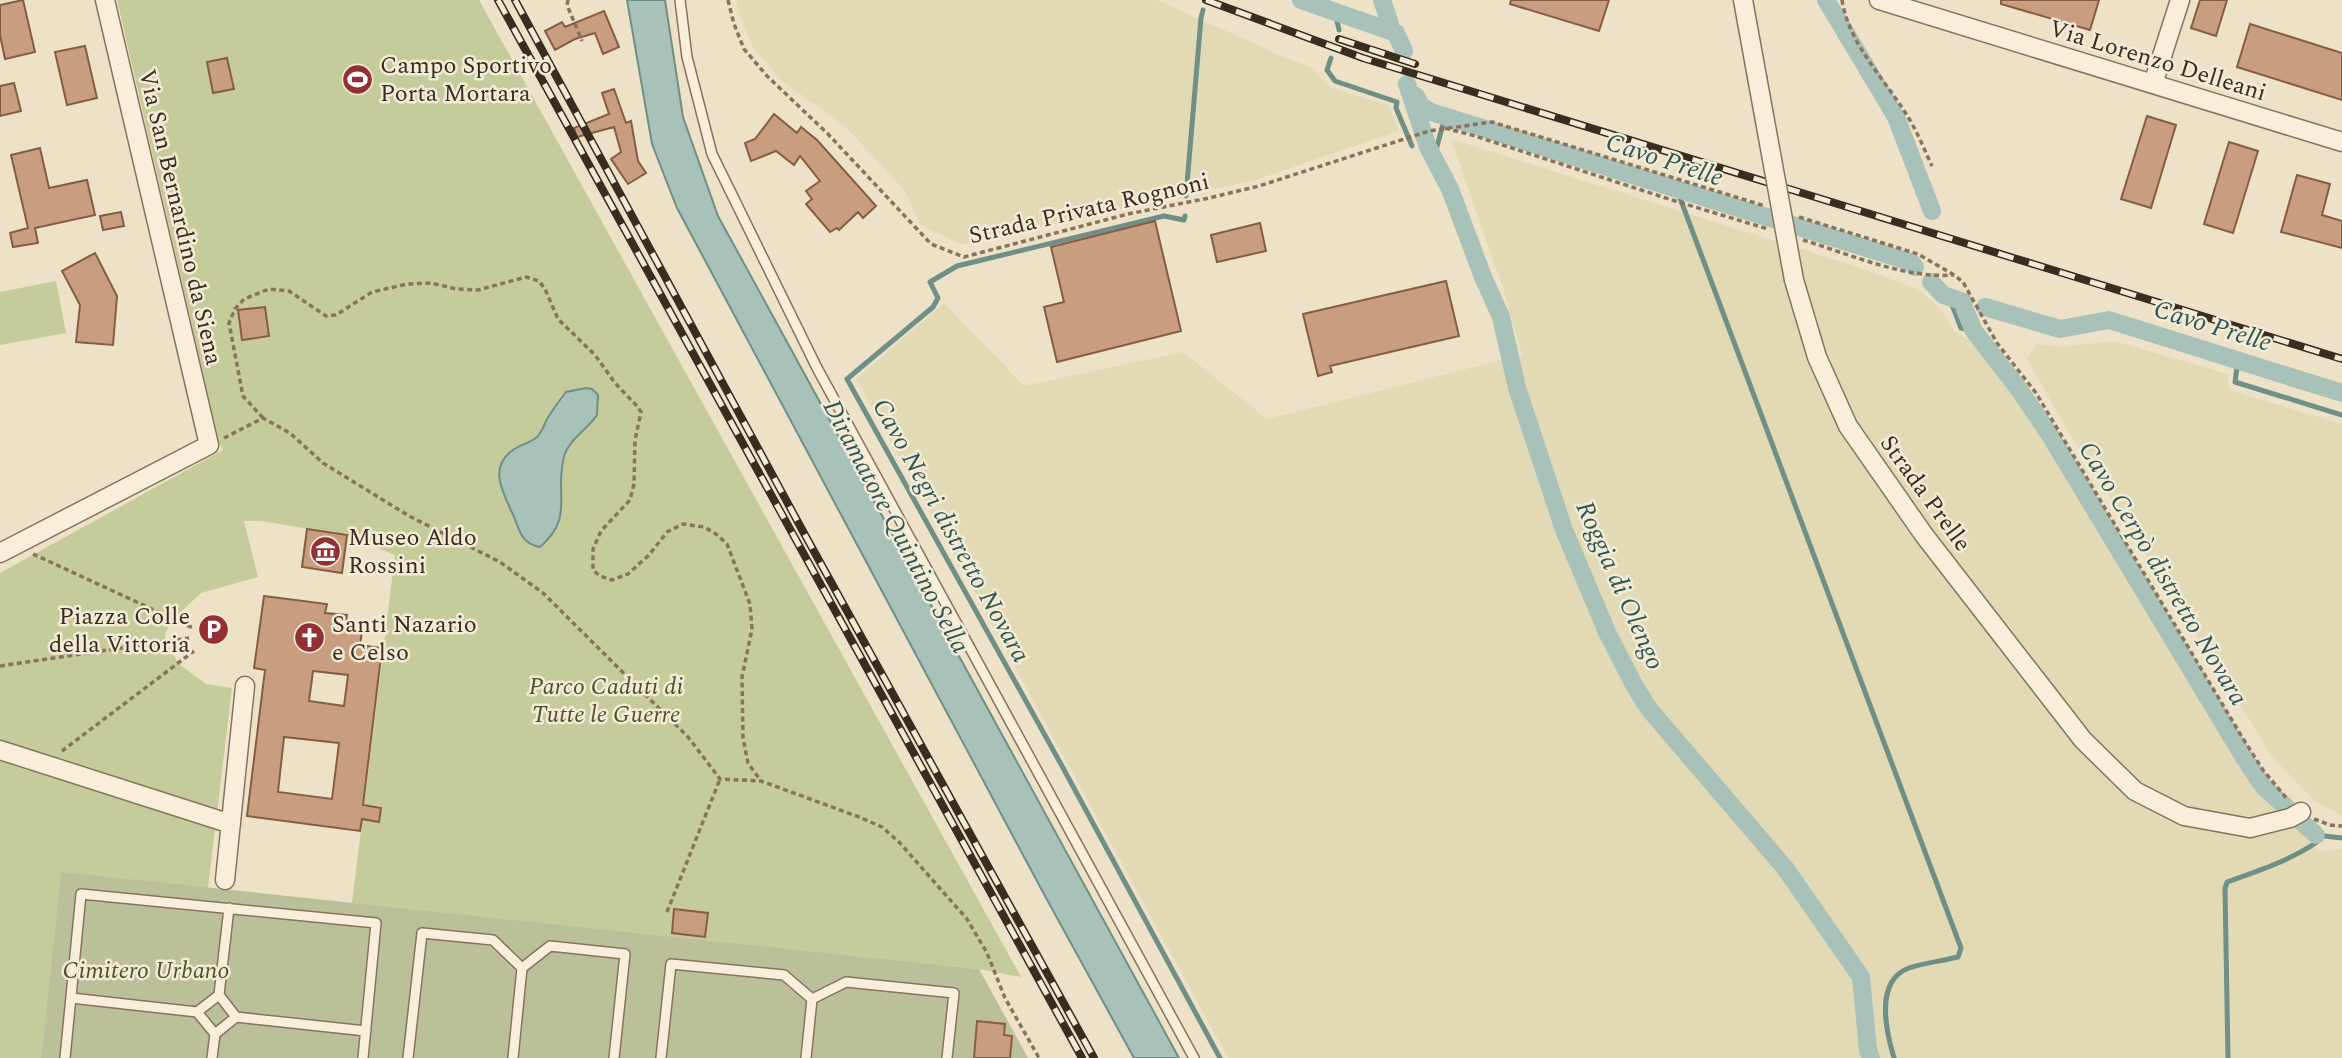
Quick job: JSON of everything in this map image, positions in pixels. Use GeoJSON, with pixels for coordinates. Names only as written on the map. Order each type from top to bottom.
{"type":"FeatureCollection","features":[{"type":"Feature","properties":{"kind":"street","name":"Via San Bernardino da Siena"},"geometry":{"type":"LineString","coordinates":[[105,0],[209,445]]}},
{"type":"Feature","properties":{"kind":"street","name":"Strada Prelle"},"geometry":{"type":"LineString","coordinates":[[1743,0],[1794,280],[1817,357],[1848,426],[1924,535],[2083,740],[2134,790],[2184,816],[2250,828],[2297,815]]}},
{"type":"Feature","properties":{"kind":"street","name":"Via Lorenzo Delleani"},"geometry":{"type":"LineString","coordinates":[[1879,0],[2342,142]]}},
{"type":"Feature","properties":{"kind":"street"},"geometry":{"type":"LineString","coordinates":[[2153,84],[2180,0]]}},
{"type":"Feature","properties":{"kind":"street"},"geometry":{"type":"LineString","coordinates":[[7,550],[209,445]]}},
{"type":"Feature","properties":{"kind":"street"},"geometry":{"type":"LineString","coordinates":[[225,880],[245,686]]}},
{"type":"Feature","properties":{"kind":"street"},"geometry":{"type":"LineString","coordinates":[[0,750],[231,824]]}},
{"type":"Feature","properties":{"kind":"lane"},"geometry":{"type":"LineString","coordinates":[[680,0],[687,57],[712,153],[817,368],[1194,1058]]}},
{"type":"Feature","properties":{"kind":"lane"},"geometry":{"type":"LineString","coordinates":[[65,1058],[81,894],[376,923],[363,1058]]}},
{"type":"Feature","properties":{"kind":"lane"},"geometry":{"type":"LineString","coordinates":[[197,1013],[219,995],[229,908]]}},
{"type":"Feature","properties":{"kind":"lane"},"geometry":{"type":"LineString","coordinates":[[408,1058],[422,933],[493,940],[522,968]]}},
{"type":"Feature","properties":{"kind":"lane"},"geometry":{"type":"LineString","coordinates":[[513,1058],[522,968],[550,946],[625,954],[614,1058]]}},
{"type":"Feature","properties":{"kind":"lane"},"geometry":{"type":"LineString","coordinates":[[661,1058],[671,964],[784,975],[812,999]]}},
{"type":"Feature","properties":{"kind":"lane"},"geometry":{"type":"LineString","coordinates":[[812,999],[846,982],[954,993],[947,1058]]}},
{"type":"Feature","properties":{"kind":"lane"},"geometry":{"type":"LineString","coordinates":[[219,995],[236,1017]]}},
{"type":"Feature","properties":{"kind":"lane"},"geometry":{"type":"LineString","coordinates":[[71,999],[197,1013],[215,1034]]}},
{"type":"Feature","properties":{"kind":"lane"},"geometry":{"type":"LineString","coordinates":[[806,1058],[812,999]]}},
{"type":"Feature","properties":{"kind":"lane"},"geometry":{"type":"LineString","coordinates":[[212,1058],[215,1034],[236,1017],[366,1031]]}},
{"type":"Feature","properties":{"kind":"path"},"geometry":{"type":"LineString","coordinates":[[568,0],[567,5],[582,41]]}},
{"type":"Feature","properties":{"kind":"path","name":"Strada Privata Rognoni"},"geometry":{"type":"LineString","coordinates":[[728,0],[744,49],[767,76],[837,143],[931,244],[964,257],[1128,214],[1259,186],[1431,130],[1492,122],[1771,209]]}},
{"type":"Feature","properties":{"kind":"path"},"geometry":{"type":"LineString","coordinates":[[1842,0],[1845,18],[1870,62],[1911,122],[1932,166]]}},
{"type":"Feature","properties":{"kind":"path","name":"Strada Privata Rognoni"},"geometry":{"type":"LineString","coordinates":[[1443,128],[1769,229]]}},
{"type":"Feature","properties":{"kind":"path"},"geometry":{"type":"LineString","coordinates":[[1798,217],[1918,254],[1963,282],[1997,343],[2036,393],[2263,770],[2297,815],[2342,826]]}},
{"type":"Feature","properties":{"kind":"path"},"geometry":{"type":"LineString","coordinates":[[1795,237],[1915,273],[1954,275]]}},
{"type":"Feature","properties":{"kind":"path"},"geometry":{"type":"LineString","coordinates":[[761,782],[748,763],[743,738],[742,677],[751,629],[750,604],[727,544],[704,527],[684,524],[667,532],[649,555],[628,574],[612,580],[593,570],[593,549],[601,531],[630,500],[634,484],[635,440],[641,412],[595,355],[558,319],[539,281],[526,276],[478,290],[456,289],[431,283],[407,284],[372,292],[336,316],[326,316],[289,291],[269,289],[244,299],[235,309],[229,323],[243,396],[263,418],[290,433],[323,463],[409,516],[500,562],[543,593],[688,737],[720,779],[761,782],[882,827],[899,842],[967,919],[987,953],[993,974],[1039,1058]]}},
{"type":"Feature","properties":{"kind":"path"},"geometry":{"type":"LineString","coordinates":[[209,445],[263,418]]}},
{"type":"Feature","properties":{"kind":"path"},"geometry":{"type":"LineString","coordinates":[[7,550],[194,628]]}},
{"type":"Feature","properties":{"kind":"path"},"geometry":{"type":"LineString","coordinates":[[0,666],[190,638]]}},
{"type":"Feature","properties":{"kind":"path"},"geometry":{"type":"LineString","coordinates":[[45,765],[194,651]]}},
{"type":"Feature","properties":{"kind":"path"},"geometry":{"type":"LineString","coordinates":[[667,912],[720,779]]}},
{"type":"Feature","properties":{"kind":"shaded area"},"geometry":{"type":"Polygon","coordinates":[[[737,0],[1157,0],[1309,66],[1331,88],[1389,105],[1399,131],[1255,180],[962,245],[921,225],[904,190],[846,127],[781,80],[753,47],[738,12],[737,0]]]}},
{"type":"Feature","properties":{"kind":"shaded area"},"geometry":{"type":"Polygon","coordinates":[[[1451,139],[1861,268],[1920,290],[1942,311],[1955,332],[1974,343],[2038,428],[2255,784],[2318,852],[2342,849],[2342,1058],[1228,1058],[856,379],[944,303],[1024,386],[1183,352],[1267,419],[1522,355],[1504,291],[1451,139]]]}},
{"type":"Feature","properties":{"kind":"shaded area"},"geometry":{"type":"Polygon","coordinates":[[[2114,341],[2228,374],[2229,390],[2342,424],[2342,816],[2316,802],[2273,758],[2062,421],[2027,359],[2037,344],[2062,347],[2114,341]]]}},
{"type":"Feature","properties":{"kind":"green space","name":"Parco Caduti di Tutte le Guerre"},"geometry":{"type":"Polygon","coordinates":[[[117,0],[479,0],[1021,977],[979,969],[352,903],[395,555],[347,535],[261,521],[244,521],[258,577],[201,593],[171,621],[165,635],[166,644],[180,665],[206,684],[232,688],[208,888],[61,873],[41,1058],[0,1058],[0,573],[223,450],[219,443],[117,0]]]}},
{"type":"Feature","properties":{"kind":"green space"},"geometry":{"type":"Polygon","coordinates":[[[56,281],[66,333],[0,345],[0,292],[56,281]]]}},
{"type":"Feature","properties":{"kind":"green space","name":"Cimitero Urbano"},"geometry":{"type":"Polygon","coordinates":[[[61,872],[979,969],[1028,1058],[41,1058],[61,872]]]}},
{"type":"Feature","properties":{"kind":"water"},"geometry":{"type":"Polygon","coordinates":[[[627,0],[665,0],[683,117],[718,216],[1179,1058],[1134,1058],[677,208],[652,144],[627,0]]]}},
{"type":"Feature","properties":{"kind":"water"},"geometry":{"type":"Polygon","coordinates":[[[592,389],[598,395],[597,415],[566,451],[562,470],[560,515],[551,536],[540,547],[529,543],[523,536],[500,482],[501,465],[513,450],[537,437],[566,392],[592,389]]]}},
{"type":"Feature","properties":{"kind":"building"},"geometry":{"type":"Polygon","coordinates":[[[23,0],[35,52],[5,59],[0,35],[0,5],[23,0]]]}},
{"type":"Feature","properties":{"kind":"building"},"geometry":{"type":"Polygon","coordinates":[[[1511,0],[1609,0],[1599,31],[1510,4],[1511,0]]]}},
{"type":"Feature","properties":{"kind":"building"},"geometry":{"type":"Polygon","coordinates":[[[2001,0],[2099,0],[2090,30],[2001,4],[2001,0]]]}},
{"type":"Feature","properties":{"kind":"building"},"geometry":{"type":"Polygon","coordinates":[[[2200,0],[2227,0],[2216,36],[2191,28],[2200,0]]]}},
{"type":"Feature","properties":{"kind":"building"},"geometry":{"type":"Polygon","coordinates":[[[604,11],[619,47],[603,54],[595,33],[575,39],[555,50],[545,31],[562,22],[565,27],[604,11]]]}},
{"type":"Feature","properties":{"kind":"building"},"geometry":{"type":"Polygon","coordinates":[[[2250,24],[2342,53],[2342,100],[2237,67],[2250,24]]]}},
{"type":"Feature","properties":{"kind":"building"},"geometry":{"type":"Polygon","coordinates":[[[85,46],[97,98],[67,105],[55,52],[85,46]]]}},
{"type":"Feature","properties":{"kind":"building"},"geometry":{"type":"Polygon","coordinates":[[[227,58],[234,89],[213,93],[207,62],[227,58]]]}},
{"type":"Feature","properties":{"kind":"building"},"geometry":{"type":"Polygon","coordinates":[[[14,83],[21,111],[0,116],[0,86],[14,83]]]}},
{"type":"Feature","properties":{"kind":"building"},"geometry":{"type":"Polygon","coordinates":[[[614,89],[626,123],[631,121],[638,161],[646,173],[628,184],[611,159],[621,152],[614,127],[577,137],[574,128],[609,114],[602,93],[614,89]]]}},
{"type":"Feature","properties":{"kind":"building"},"geometry":{"type":"Polygon","coordinates":[[[774,114],[797,133],[801,127],[817,140],[876,206],[863,218],[858,212],[839,230],[837,228],[830,232],[806,204],[812,199],[806,191],[820,181],[800,156],[794,165],[776,151],[751,161],[745,143],[755,139],[774,114]]]}},
{"type":"Feature","properties":{"kind":"building"},"geometry":{"type":"Polygon","coordinates":[[[2147,116],[2176,125],[2151,208],[2121,199],[2147,116]]]}},
{"type":"Feature","properties":{"kind":"building"},"geometry":{"type":"Polygon","coordinates":[[[2229,142],[2258,151],[2233,233],[2204,224],[2229,142]]]}},
{"type":"Feature","properties":{"kind":"building"},"geometry":{"type":"Polygon","coordinates":[[[40,148],[49,188],[87,180],[95,215],[35,228],[38,243],[13,247],[10,233],[28,228],[11,155],[40,148]]]}},
{"type":"Feature","properties":{"kind":"building"},"geometry":{"type":"Polygon","coordinates":[[[2297,175],[2330,184],[2322,215],[2342,221],[2342,248],[2281,232],[2297,175]]]}},
{"type":"Feature","properties":{"kind":"building"},"geometry":{"type":"Polygon","coordinates":[[[121,212],[124,226],[103,230],[100,216],[121,212]]]}},
{"type":"Feature","properties":{"kind":"building"},"geometry":{"type":"Polygon","coordinates":[[[1155,221],[1181,331],[1057,362],[1044,307],[1064,302],[1051,247],[1155,221]]]}},
{"type":"Feature","properties":{"kind":"building"},"geometry":{"type":"Polygon","coordinates":[[[1260,223],[1266,251],[1217,262],[1211,235],[1260,223]]]}},
{"type":"Feature","properties":{"kind":"building"},"geometry":{"type":"Polygon","coordinates":[[[95,253],[117,296],[113,345],[76,342],[80,305],[62,271],[95,253]]]}},
{"type":"Feature","properties":{"kind":"building"},"geometry":{"type":"Polygon","coordinates":[[[1446,281],[1459,336],[1330,366],[1332,372],[1318,376],[1303,314],[1446,281]]]}},
{"type":"Feature","properties":{"kind":"building"},"geometry":{"type":"Polygon","coordinates":[[[265,307],[269,336],[242,340],[238,310],[265,307]]]}},
{"type":"Feature","properties":{"kind":"building","name":"Museo Aldo Rossini"},"geometry":{"type":"Polygon","coordinates":[[[307,529],[347,535],[342,573],[302,567],[307,529]]]}},
{"type":"Feature","properties":{"kind":"building"},"geometry":{"type":"Polygon","coordinates":[[[264,596],[327,604],[325,613],[347,615],[345,629],[362,631],[360,645],[382,648],[363,805],[381,808],[379,822],[362,819],[360,831],[247,816],[265,670],[254,668],[264,596]],[[313,671],[309,701],[344,706],[348,675],[313,671]],[[284,737],[278,792],[332,799],[339,743],[284,737]]]}},
{"type":"Feature","properties":{"kind":"building"},"geometry":{"type":"Polygon","coordinates":[[[674,909],[708,913],[705,937],[672,933],[674,909]]]}},
{"type":"Feature","properties":{"kind":"building"},"geometry":{"type":"Polygon","coordinates":[[[977,1021],[1005,1024],[1004,1035],[1012,1036],[1010,1058],[974,1058],[977,1021]]]}},
{"type":"Feature","properties":{"kind":"waterway","name":"Cavo Prelle"},"geometry":{"type":"LineString","coordinates":[[1301,0],[1396,33],[1404,51]]}},
{"type":"Feature","properties":{"kind":"waterway","name":"Roggia di Olengo"},"geometry":{"type":"LineString","coordinates":[[1382,0],[1390,24]]}},
{"type":"Feature","properties":{"kind":"waterway"},"geometry":{"type":"LineString","coordinates":[[1826,0],[1896,117],[1932,211]]}},
{"type":"Feature","properties":{"kind":"waterway","name":"Cavo Negri distretto Novara"},"geometry":{"type":"LineString","coordinates":[[1186,196],[1203,10]]}},
{"type":"Feature","properties":{"kind":"waterway"},"geometry":{"type":"LineString","coordinates":[[1335,12],[1339,30]]}},
{"type":"Feature","properties":{"kind":"waterway"},"geometry":{"type":"LineString","coordinates":[[1331,58],[1327,70],[1335,81],[1397,102],[1396,108],[1412,146]]}},
{"type":"Feature","properties":{"kind":"waterway","name":"Roggia di Olengo"},"geometry":{"type":"LineString","coordinates":[[1407,84],[1428,147],[1450,189],[1501,317],[1517,388],[1564,530],[1607,632],[1649,709],[1785,868],[1861,977],[1871,1058]]}},
{"type":"Feature","properties":{"kind":"waterway","name":"Cavo Prelle"},"geometry":{"type":"LineString","coordinates":[[1416,96],[1421,106],[1431,112],[1911,262],[1915,267]]}},
{"type":"Feature","properties":{"kind":"waterway"},"geometry":{"type":"LineString","coordinates":[[1434,157],[1445,117]]}},
{"type":"Feature","properties":{"kind":"waterway"},"geometry":{"type":"LineString","coordinates":[[1677,190],[1961,948],[1958,957],[1909,968],[1898,974],[1891,984],[1885,1008],[1894,1058]]}},
{"type":"Feature","properties":{"kind":"waterway","name":"Cavo Negri distretto Novara"},"geometry":{"type":"LineString","coordinates":[[1185,216],[1184,220],[1164,216],[957,266],[930,282],[938,298],[933,307],[847,379],[1062,766],[1220,1058]]}},
{"type":"Feature","properties":{"kind":"waterway","name":"Cavo Prelle"},"geometry":{"type":"LineString","coordinates":[[1931,282],[1943,295],[1964,302]]}},
{"type":"Feature","properties":{"kind":"waterway"},"geometry":{"type":"LineString","coordinates":[[1949,297],[1961,328],[1974,331]]}},
{"type":"Feature","properties":{"kind":"waterway","name":"Cavo Prelle"},"geometry":{"type":"LineString","coordinates":[[1985,307],[2060,329],[2109,320],[2342,393]]}},
{"type":"Feature","properties":{"kind":"waterway","name":"Cavo Cerpò distretto Novara"},"geometry":{"type":"LineString","coordinates":[[1965,310],[1974,331],[2050,435],[2263,786],[2316,835]]}},
{"type":"Feature","properties":{"kind":"waterway"},"geometry":{"type":"LineString","coordinates":[[2238,360],[2235,382],[2342,415]]}},
{"type":"Feature","properties":{"kind":"waterway","name":"Cavo Cerpò distretto Novara"},"geometry":{"type":"LineString","coordinates":[[2228,1058],[2227,882],[2295,855],[2317,842],[2316,835],[2342,838]]}},
{"type":"Feature","properties":{"kind":"railway"},"geometry":{"type":"LineString","coordinates":[[498,0],[1082,1058]]}},
{"type":"Feature","properties":{"kind":"railway"},"geometry":{"type":"LineString","coordinates":[[515,0],[805,535],[1094,1058]]}},
{"type":"Feature","properties":{"kind":"railway"},"geometry":{"type":"LineString","coordinates":[[1206,0],[1363,58],[2342,359]]}},
{"type":"Feature","properties":{"kind":"railway"},"geometry":{"type":"LineString","coordinates":[[1339,39],[1415,64]]}},
{"type":"Feature","properties":{"kind":"place","name":"Campo Sportivo Porta Mortara"},"geometry":{"type":"Point","coordinates":[357,79]}},
{"type":"Feature","properties":{"kind":"place","name":"Museo Aldo Rossini"},"geometry":{"type":"Point","coordinates":[325,551]}},
{"type":"Feature","properties":{"kind":"place","name":"Piazza Colle della Vittoria"},"geometry":{"type":"Point","coordinates":[213,630]}},
{"type":"Feature","properties":{"kind":"place","name":"Santi Nazario e Celso"},"geometry":{"type":"Point","coordinates":[309,638]}},
{"type":"Feature","properties":{"kind":"water label","name":"Diramatore Quintino Sella"},"geometry":{"type":"Point","coordinates":[897,526]}}]}
